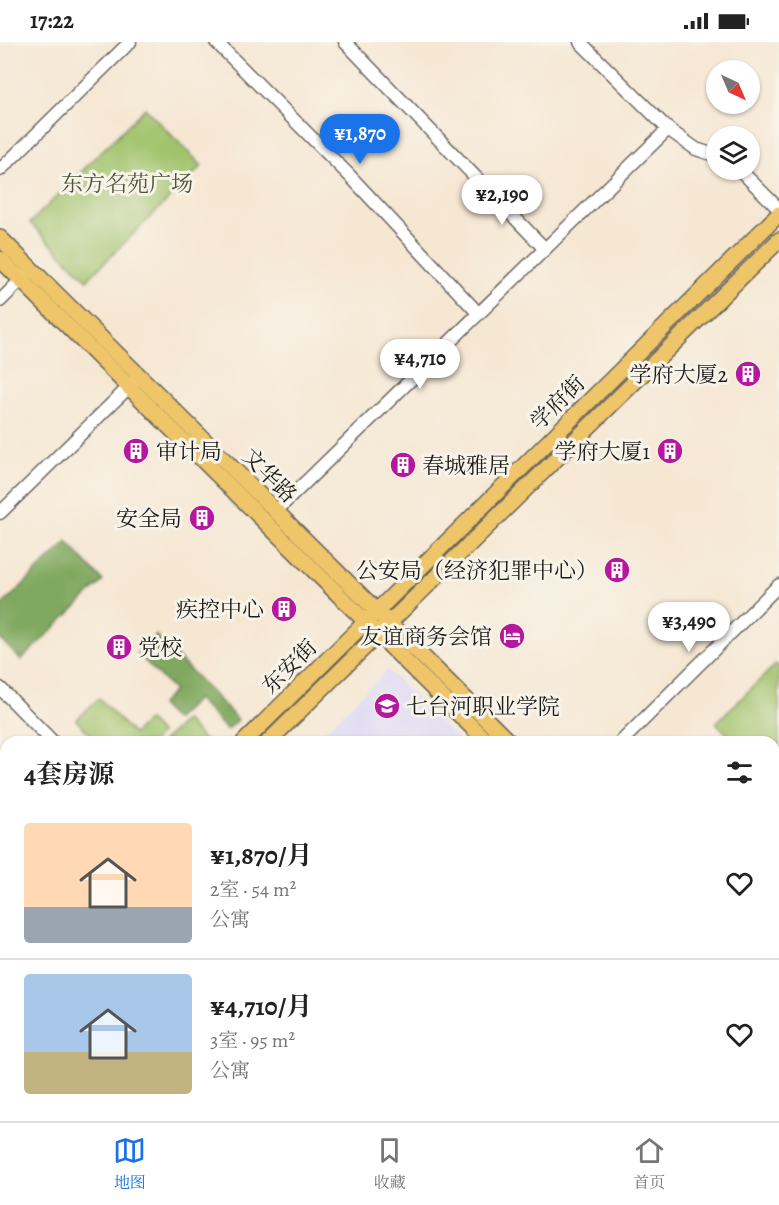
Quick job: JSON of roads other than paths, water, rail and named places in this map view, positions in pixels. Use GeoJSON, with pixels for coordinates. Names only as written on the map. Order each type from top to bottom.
{"type":"FeatureCollection","features":[{"type":"Feature","properties":{"kind":"main road","name":"学府街"},"geometry":{"type":"LineString","coordinates":[[365,621],[779,214]]}},
{"type":"Feature","properties":{"kind":"main road","name":"文华路"},"geometry":{"type":"LineString","coordinates":[[0,238],[27,275],[134,381],[365,621],[383,629],[502,736]]}},
{"type":"Feature","properties":{"kind":"main road","name":"学府街"},"geometry":{"type":"LineString","coordinates":[[383,629],[778,243]]}},
{"type":"Feature","properties":{"kind":"main road","name":"文华路"},"geometry":{"type":"LineString","coordinates":[[0,258],[27,275]]}},
{"type":"Feature","properties":{"kind":"main road","name":"文华路"},"geometry":{"type":"LineString","coordinates":[[134,381],[377,610],[383,629],[481,736]]}},
{"type":"Feature","properties":{"kind":"main road","name":"东安街"},"geometry":{"type":"LineString","coordinates":[[250,736],[365,621]]}},
{"type":"Feature","properties":{"kind":"main road","name":"东安街"},"geometry":{"type":"LineString","coordinates":[[274,736],[383,629]]}},
{"type":"Feature","properties":{"kind":"street"},"geometry":{"type":"LineString","coordinates":[[0,170],[130,42]]}},
{"type":"Feature","properties":{"kind":"street"},"geometry":{"type":"LineString","coordinates":[[216,42],[350,176],[478,313]]}},
{"type":"Feature","properties":{"kind":"street"},"geometry":{"type":"LineString","coordinates":[[345,42],[545,249]]}},
{"type":"Feature","properties":{"kind":"street"},"geometry":{"type":"LineString","coordinates":[[580,42],[668,129],[696,149],[706,152]]}},
{"type":"Feature","properties":{"kind":"street"},"geometry":{"type":"LineString","coordinates":[[275,512],[668,129]]}},
{"type":"Feature","properties":{"kind":"street"},"geometry":{"type":"LineString","coordinates":[[750,180],[779,208]]}},
{"type":"Feature","properties":{"kind":"street"},"geometry":{"type":"LineString","coordinates":[[0,301],[27,275]]}},
{"type":"Feature","properties":{"kind":"street"},"geometry":{"type":"LineString","coordinates":[[0,513],[134,381]]}},
{"type":"Feature","properties":{"kind":"street"},"geometry":{"type":"LineString","coordinates":[[627,736],[779,585]]}},
{"type":"Feature","properties":{"kind":"street"},"geometry":{"type":"LineString","coordinates":[[0,688],[47,736]]}},
{"type":"Feature","properties":{"kind":"place","name":"学府大厦2"},"geometry":{"type":"Point","coordinates":[748,374]}},
{"type":"Feature","properties":{"kind":"place","name":"审计局"},"geometry":{"type":"Point","coordinates":[136,451]}},
{"type":"Feature","properties":{"kind":"place","name":"学府大厦1"},"geometry":{"type":"Point","coordinates":[670,451]}},
{"type":"Feature","properties":{"kind":"place","name":"春城雅居"},"geometry":{"type":"Point","coordinates":[403,465]}},
{"type":"Feature","properties":{"kind":"place","name":"安全局"},"geometry":{"type":"Point","coordinates":[202,518]}},
{"type":"Feature","properties":{"kind":"place","name":"公安局（经济犯罪中心）"},"geometry":{"type":"Point","coordinates":[617,570]}},
{"type":"Feature","properties":{"kind":"place","name":"疾控中心"},"geometry":{"type":"Point","coordinates":[284,609]}},
{"type":"Feature","properties":{"kind":"place","name":"友谊商务会馆"},"geometry":{"type":"Point","coordinates":[512,636]}},
{"type":"Feature","properties":{"kind":"place","name":"党校"},"geometry":{"type":"Point","coordinates":[119,647]}},
{"type":"Feature","properties":{"kind":"place","name":"七台河职业学院"},"geometry":{"type":"Point","coordinates":[387,706]}},
{"type":"Feature","properties":{"kind":"park label","name":"东方名苑广场"},"geometry":{"type":"Point","coordinates":[127,183]}}]}
